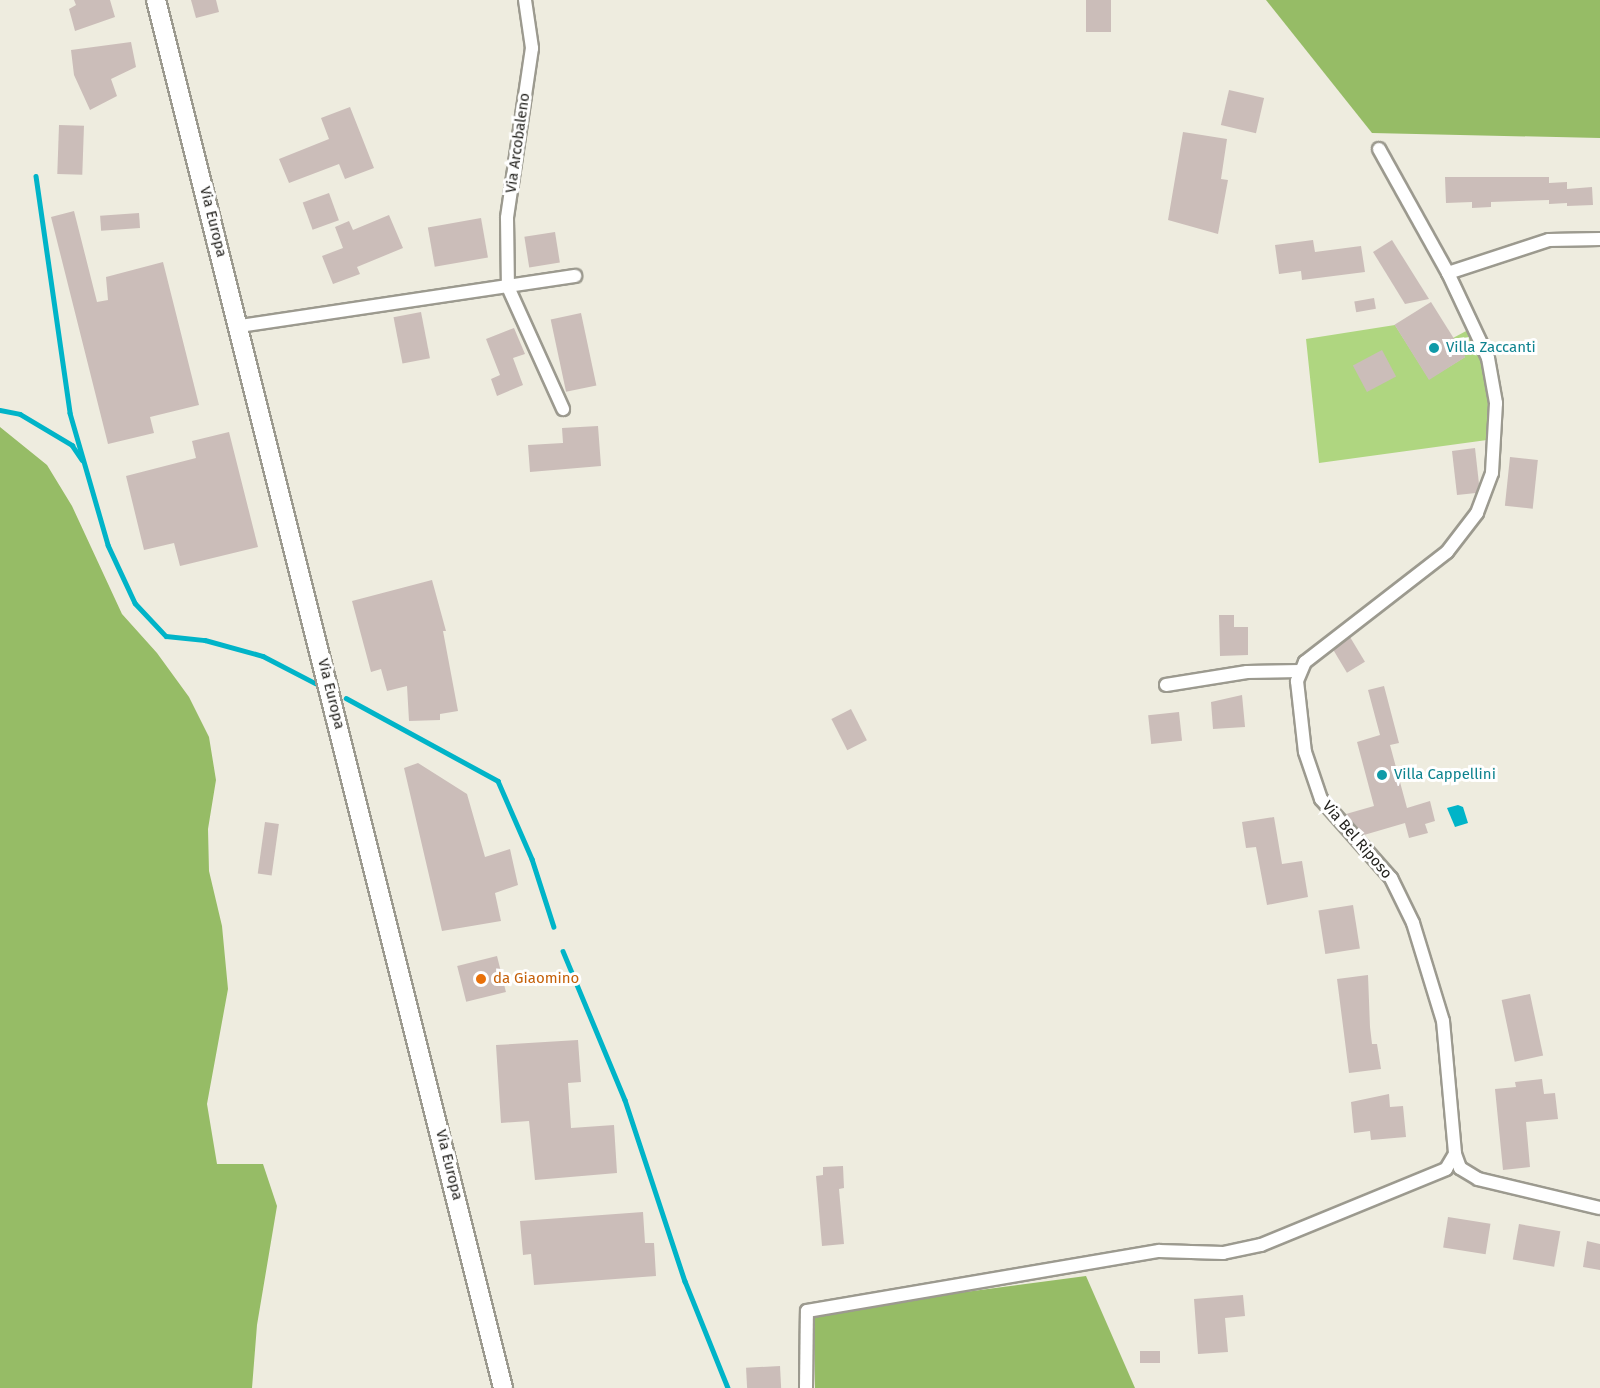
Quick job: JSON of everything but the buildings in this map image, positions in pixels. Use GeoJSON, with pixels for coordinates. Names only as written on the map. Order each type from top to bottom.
{"type":"FeatureCollection","features":[{"type":"Feature","properties":{"kind":"main road","name":"Via Europa"},"geometry":{"type":"LineString","coordinates":[[156,0],[240,326],[503,1388]]}},
{"type":"Feature","properties":{"kind":"street","name":"Via Arcobaleno"},"geometry":{"type":"LineString","coordinates":[[525,0],[532,48],[507,218],[508,287],[563,409]]}},
{"type":"Feature","properties":{"kind":"street"},"geometry":{"type":"LineString","coordinates":[[1166,685],[1247,672],[1300,671],[1322,646],[1447,552],[1470,523],[1486,494],[1496,426],[1491,371],[1481,339],[1448,273],[1379,149]]}},
{"type":"Feature","properties":{"kind":"street"},"geometry":{"type":"LineString","coordinates":[[1448,273],[1549,240],[1600,239]]}},
{"type":"Feature","properties":{"kind":"street"},"geometry":{"type":"LineString","coordinates":[[240,326],[575,276]]}},
{"type":"Feature","properties":{"kind":"street","name":"Via Bel Riposo"},"geometry":{"type":"LineString","coordinates":[[1300,671],[1299,700],[1314,785],[1331,813],[1391,878],[1413,923],[1443,1021],[1455,1154]]}},
{"type":"Feature","properties":{"kind":"street"},"geometry":{"type":"LineString","coordinates":[[1455,1154],[1460,1168],[1472,1177],[1600,1208]]}},
{"type":"Feature","properties":{"kind":"street"},"geometry":{"type":"LineString","coordinates":[[806,1388],[807,1311],[1159,1251],[1223,1254],[1261,1245],[1446,1169],[1455,1154]]}},
{"type":"Feature","properties":{"kind":"green space"},"geometry":{"type":"Polygon","coordinates":[[[1266,0],[1600,0],[1600,138],[1372,133],[1266,0]]]}},
{"type":"Feature","properties":{"kind":"green space"},"geometry":{"type":"Polygon","coordinates":[[[1395,325],[1429,379],[1465,357],[1453,338],[1468,330],[1489,380],[1487,440],[1319,463],[1306,339],[1395,325]]]}},
{"type":"Feature","properties":{"kind":"green space"},"geometry":{"type":"Polygon","coordinates":[[[0,427],[47,465],[72,506],[122,614],[157,653],[189,697],[209,737],[216,780],[208,829],[209,871],[222,926],[228,989],[207,1104],[217,1164],[263,1164],[277,1206],[257,1325],[252,1388],[0,1388],[0,427]]]}},
{"type":"Feature","properties":{"kind":"green space"},"geometry":{"type":"Polygon","coordinates":[[[1086,1276],[1135,1388],[815,1388],[815,1312],[1086,1276]]]}},
{"type":"Feature","properties":{"kind":"water"},"geometry":{"type":"Polygon","coordinates":[[[1458,805],[1463,807],[1468,823],[1455,827],[1447,808],[1458,805]]]}},
{"type":"Feature","properties":{"kind":"waterway"},"geometry":{"type":"LineString","coordinates":[[36,176],[70,413],[108,545],[135,603],[166,636],[205,640],[263,656],[315,683]]}},
{"type":"Feature","properties":{"kind":"waterway"},"geometry":{"type":"LineString","coordinates":[[0,410],[20,414],[72,445],[82,460]]}},
{"type":"Feature","properties":{"kind":"waterway"},"geometry":{"type":"LineString","coordinates":[[346,698],[498,781],[532,859],[554,927]]}},
{"type":"Feature","properties":{"kind":"waterway"},"geometry":{"type":"LineString","coordinates":[[563,951],[625,1100],[685,1281],[728,1388]]}},
{"type":"Feature","properties":{"kind":"place","name":"Villa Zaccanti"},"geometry":{"type":"Point","coordinates":[1434,348]}},
{"type":"Feature","properties":{"kind":"place","name":"Villa Cappellini"},"geometry":{"type":"Point","coordinates":[1382,775]}},
{"type":"Feature","properties":{"kind":"place","name":"da Giaomino"},"geometry":{"type":"Point","coordinates":[481,979]}}]}
